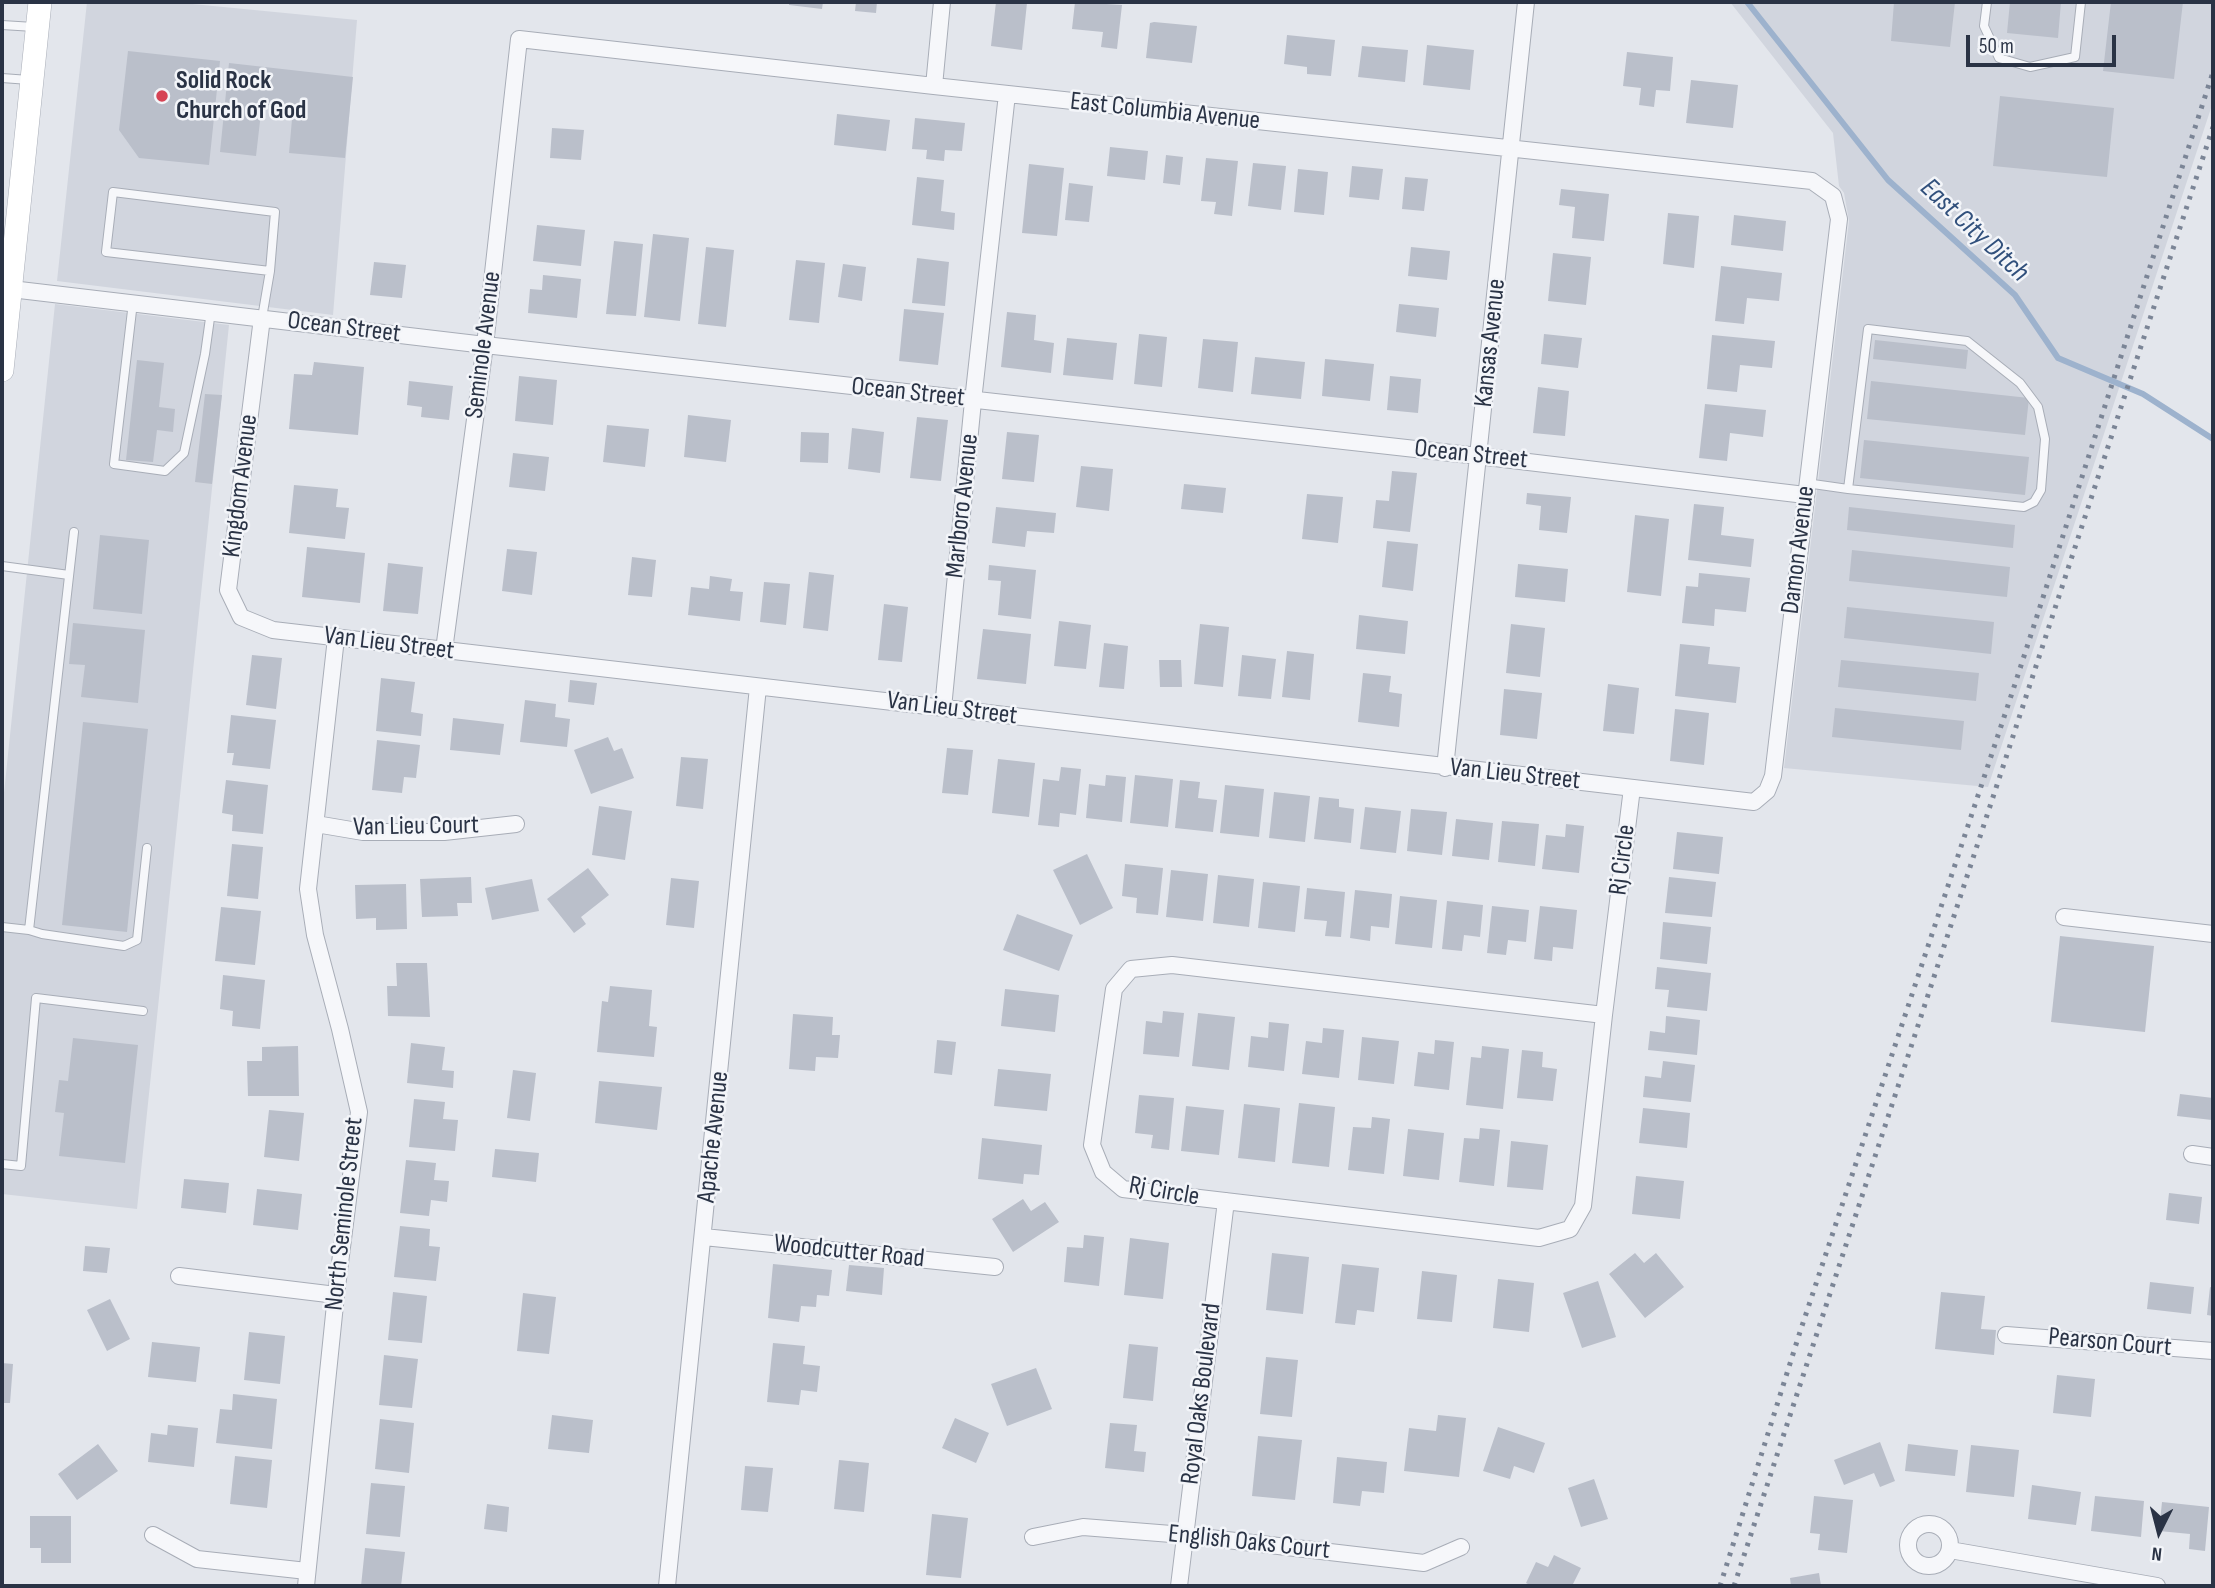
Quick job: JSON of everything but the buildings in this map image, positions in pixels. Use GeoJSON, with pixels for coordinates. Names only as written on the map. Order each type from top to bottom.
{"type":"FeatureCollection","features":[{"type":"Feature","properties":{"kind":"main road"},"geometry":{"type":"LineString","coordinates":[[2,370],[11,289],[8,248],[32,80],[40,2]]}},
{"type":"Feature","properties":{"kind":"street"},"geometry":{"type":"LineString","coordinates":[[934,86],[942,2]]}},
{"type":"Feature","properties":{"kind":"street","name":"Kansas Avenue"},"geometry":{"type":"LineString","coordinates":[[1445,768],[1526,2]]}},
{"type":"Feature","properties":{"kind":"street","name":"East Columbia Avenue"},"geometry":{"type":"LineString","coordinates":[[519,38],[1512,150],[1812,181]]}},
{"type":"Feature","properties":{"kind":"street","name":"Seminole Avenue"},"geometry":{"type":"LineString","coordinates":[[444,650],[485,345],[519,38]]}},
{"type":"Feature","properties":{"kind":"street","name":"Marlboro Avenue"},"geometry":{"type":"LineString","coordinates":[[943,708],[1007,94]]}},
{"type":"Feature","properties":{"kind":"street","name":"Damon Avenue"},"geometry":{"type":"LineString","coordinates":[[1632,788],[1754,802],[1767,791],[1773,776],[1839,219],[1833,196],[1812,181]]}},
{"type":"Feature","properties":{"kind":"street","name":"Ocean Street"},"geometry":{"type":"LineString","coordinates":[[11,289],[973,401],[1806,489]]}},
{"type":"Feature","properties":{"kind":"street","name":"Kingdom Avenue"},"geometry":{"type":"LineString","coordinates":[[262,318],[229,590],[241,617],[273,630]]}},
{"type":"Feature","properties":{"kind":"street","name":"Van Lieu Street"},"geometry":{"type":"LineString","coordinates":[[273,630],[1632,788]]}},
{"type":"Feature","properties":{"kind":"street","name":"North Seminole Street"},"geometry":{"type":"LineString","coordinates":[[306,1579],[336,1295],[359,1112],[315,935],[308,889],[336,638]]}},
{"type":"Feature","properties":{"kind":"street","name":"Apache Avenue"},"geometry":{"type":"LineString","coordinates":[[667,1586],[758,687]]}},
{"type":"Feature","properties":{"kind":"street","name":"Rj Circle"},"geometry":{"type":"LineString","coordinates":[[1604,1015],[1172,965],[1131,969],[1114,989],[1092,1145],[1103,1172],[1123,1189],[1539,1238],[1570,1229],[1583,1206],[1632,788]]}},
{"type":"Feature","properties":{"kind":"street","name":"Van Lieu Court"},"geometry":{"type":"LineString","coordinates":[[316,824],[363,832],[444,832],[516,824]]}},
{"type":"Feature","properties":{"kind":"street"},"geometry":{"type":"LineString","coordinates":[[2064,917],[2213,934]]}},
{"type":"Feature","properties":{"kind":"street"},"geometry":{"type":"LineString","coordinates":[[2192,1154],[2213,1157]]}},
{"type":"Feature","properties":{"kind":"street","name":"Royal Oaks Boulevard"},"geometry":{"type":"LineString","coordinates":[[1179,1586],[1226,1202]]}},
{"type":"Feature","properties":{"kind":"street","name":"Woodcutter Road"},"geometry":{"type":"LineString","coordinates":[[704,1237],[995,1267]]}},
{"type":"Feature","properties":{"kind":"street"},"geometry":{"type":"LineString","coordinates":[[179,1276],[336,1295]]}},
{"type":"Feature","properties":{"kind":"street","name":"Pearson Court"},"geometry":{"type":"LineString","coordinates":[[2006,1335],[2213,1351]]}},
{"type":"Feature","properties":{"kind":"street","name":"English Oaks Court"},"geometry":{"type":"LineString","coordinates":[[1033,1537],[1083,1527],[1184,1535],[1423,1563],[1461,1547]]}},
{"type":"Feature","properties":{"kind":"street"},"geometry":{"type":"LineString","coordinates":[[153,1535],[197,1559],[306,1579]]}},
{"type":"Feature","properties":{"kind":"street"},"geometry":{"type":"LineString","coordinates":[[1950,1550],[2157,1586]]}},
{"type":"Feature","properties":{"kind":"lane"},"geometry":{"type":"LineString","coordinates":[[1987,2],[1984,26],[1999,58],[2030,67],[2075,57],[2081,2]]}},
{"type":"Feature","properties":{"kind":"lane"},"geometry":{"type":"LineString","coordinates":[[2,25],[37,27]]}},
{"type":"Feature","properties":{"kind":"lane"},"geometry":{"type":"LineString","coordinates":[[2,78],[32,80]]}},
{"type":"Feature","properties":{"kind":"lane"},"geometry":{"type":"LineString","coordinates":[[262,318],[270,271],[275,212],[113,192],[106,252],[270,271]]}},
{"type":"Feature","properties":{"kind":"lane"},"geometry":{"type":"LineString","coordinates":[[132,302],[114,464],[165,471],[184,453],[205,354],[211,311]]}},
{"type":"Feature","properties":{"kind":"lane"},"geometry":{"type":"LineString","coordinates":[[1806,489],[1848,489],[2024,507],[2034,502],[2041,490],[2045,439],[2038,407],[2021,383],[1967,341],[1868,329],[1848,489]]}},
{"type":"Feature","properties":{"kind":"lane"},"geometry":{"type":"LineString","coordinates":[[29,930],[74,532]]}},
{"type":"Feature","properties":{"kind":"lane"},"geometry":{"type":"LineString","coordinates":[[2,566],[69,575]]}},
{"type":"Feature","properties":{"kind":"lane"},"geometry":{"type":"LineString","coordinates":[[2,927],[124,946],[137,940],[147,848]]}},
{"type":"Feature","properties":{"kind":"lane"},"geometry":{"type":"LineString","coordinates":[[2,1164],[20,1166],[36,998],[143,1011]]}},
{"type":"Feature","properties":{"kind":"shaded area"},"geometry":{"type":"Polygon","coordinates":[[[87,2],[172,2],[357,20],[333,315],[57,281],[87,2]]]}},
{"type":"Feature","properties":{"kind":"shaded area"},"geometry":{"type":"Polygon","coordinates":[[[1730,2],[2213,2],[2213,102],[1988,787],[1784,768],[1849,221],[1844,193],[1839,186],[1833,133],[1730,2]]]}},
{"type":"Feature","properties":{"kind":"shaded area"},"geometry":{"type":"Polygon","coordinates":[[[55,304],[229,325],[137,1209],[2,1194],[2,812],[55,304]]]}},
{"type":"Feature","properties":{"kind":"waterway","name":"East City Ditch"},"geometry":{"type":"LineString","coordinates":[[1747,2],[1888,180],[2015,295],[2058,358],[2143,394],[2213,439]]}},
{"type":"Feature","properties":{"kind":"railway"},"geometry":{"type":"LineString","coordinates":[[1720,1586],[1799,1335],[2015,684],[2213,72]]}},
{"type":"Feature","properties":{"kind":"railway"},"geometry":{"type":"LineString","coordinates":[[1734,1586],[2213,127]]}},
{"type":"Feature","properties":{"kind":"place","name":"Solid Rock Church of God"},"geometry":{"type":"Point","coordinates":[162,96]}}]}
